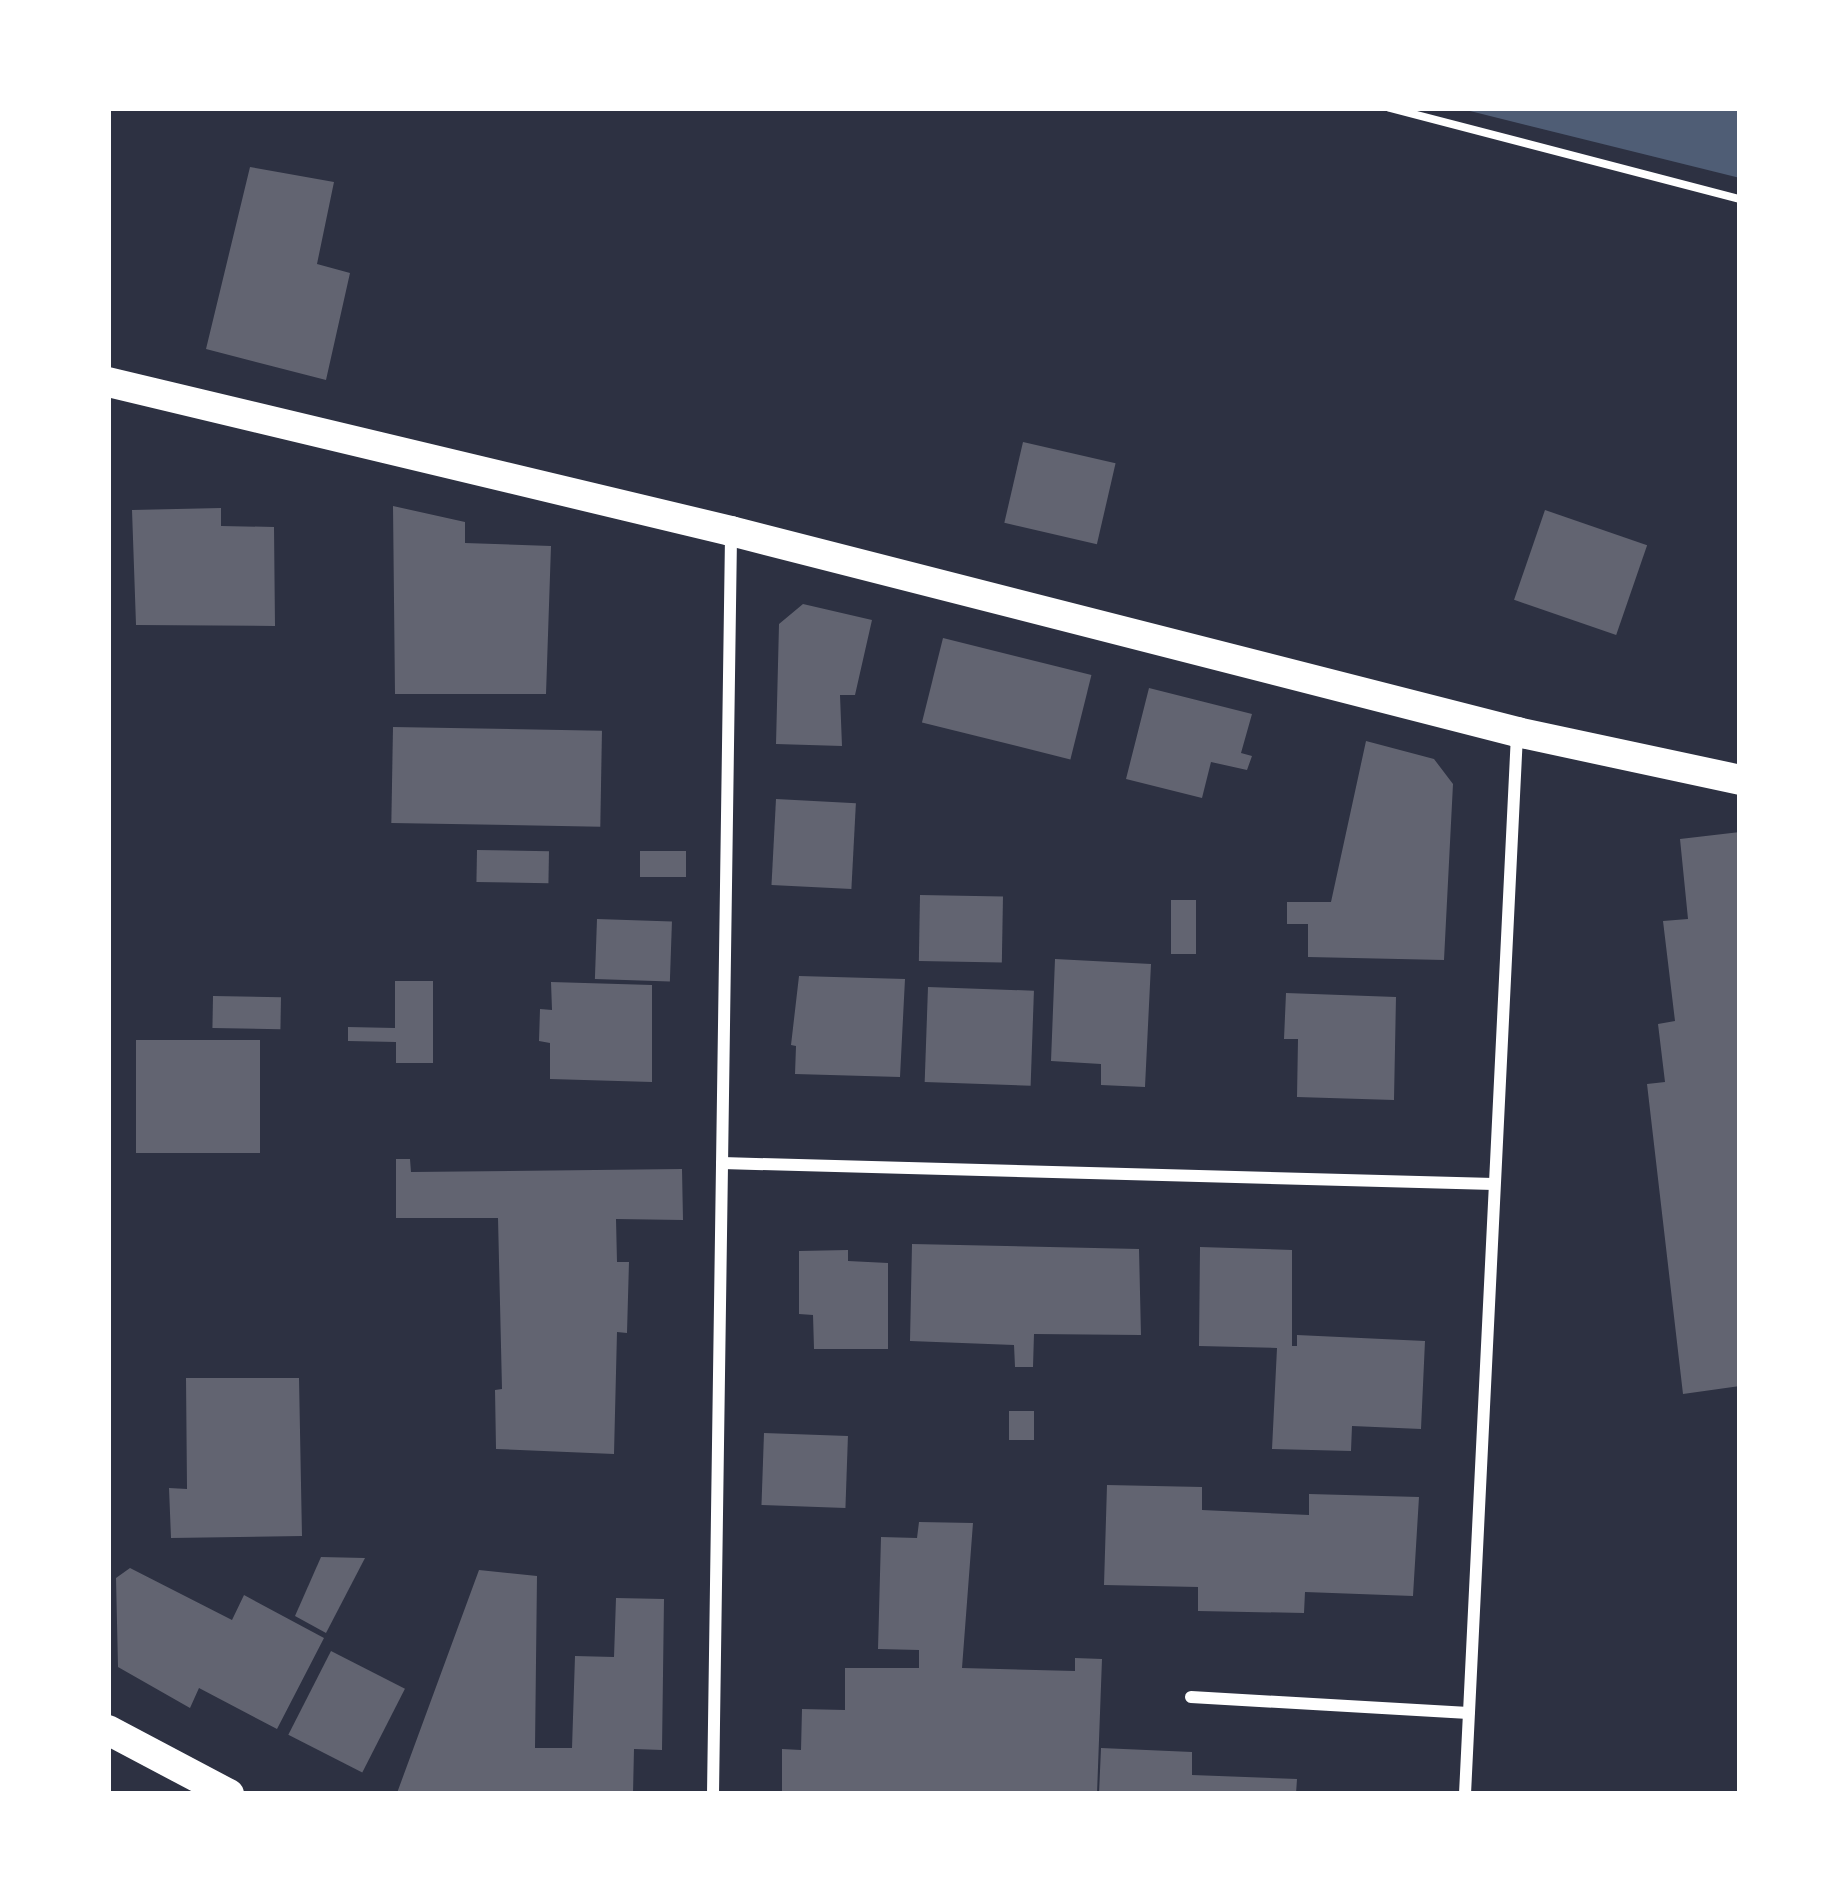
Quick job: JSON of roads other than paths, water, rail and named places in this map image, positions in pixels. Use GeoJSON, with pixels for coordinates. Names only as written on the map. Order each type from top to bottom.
{"type":"FeatureCollection","features":[{"type":"Feature","properties":{"kind":"main road"},"geometry":{"type":"LineString","coordinates":[[108,382],[730,532],[1517,732],[1740,780]]}},
{"type":"Feature","properties":{"kind":"main road"},"geometry":{"type":"LineString","coordinates":[[108,1730],[229,1794]]}},
{"type":"Feature","properties":{"kind":"street"},"geometry":{"type":"LineString","coordinates":[[713,1794],[730,532]]}},
{"type":"Feature","properties":{"kind":"street"},"geometry":{"type":"LineString","coordinates":[[1466,1794],[1517,732]]}},
{"type":"Feature","properties":{"kind":"street"},"geometry":{"type":"LineString","coordinates":[[722,1162],[1494,1184]]}},
{"type":"Feature","properties":{"kind":"street"},"geometry":{"type":"LineString","coordinates":[[1191,1697],[1469,1713]]}},
{"type":"Feature","properties":{"kind":"water"},"geometry":{"type":"Polygon","coordinates":[[[1458,108],[1740,108],[1740,178],[1458,108]]]}}]}
